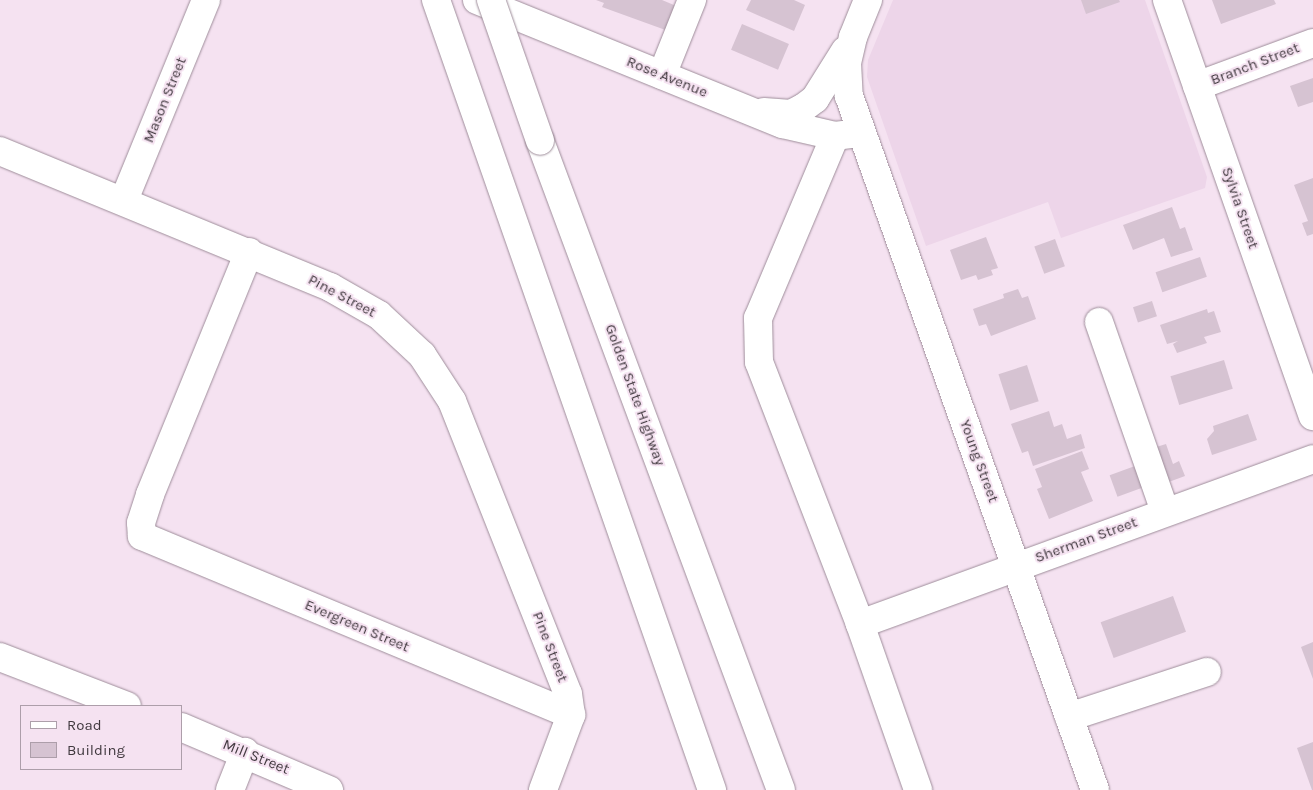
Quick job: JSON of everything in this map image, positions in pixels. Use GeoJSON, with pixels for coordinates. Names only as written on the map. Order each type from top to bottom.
{"type":"FeatureCollection","features":[{"type":"Feature","properties":{"kind":"main road","name":"Mason Street"},"geometry":{"type":"LineString","coordinates":[[124,200],[206,0]]}},
{"type":"Feature","properties":{"kind":"main road"},"geometry":{"type":"LineString","coordinates":[[436,0],[484,142],[712,790]]}},
{"type":"Feature","properties":{"kind":"main road","name":"Rose Avenue"},"geometry":{"type":"LineString","coordinates":[[477,0],[783,124],[848,135]]}},
{"type":"Feature","properties":{"kind":"main road","name":"Golden State Highway"},"geometry":{"type":"LineString","coordinates":[[491,0],[540,141],[781,790]]}},
{"type":"Feature","properties":{"kind":"main road"},"geometry":{"type":"LineString","coordinates":[[662,75],[692,0]]}},
{"type":"Feature","properties":{"kind":"main road"},"geometry":{"type":"LineString","coordinates":[[745,109],[791,114],[816,99],[853,37],[868,0]]}},
{"type":"Feature","properties":{"kind":"main road","name":"Sylvia Street"},"geometry":{"type":"LineString","coordinates":[[1167,0],[1313,416]]}},
{"type":"Feature","properties":{"kind":"main road","name":"Young Street"},"geometry":{"type":"LineString","coordinates":[[853,37],[845,80],[848,135],[1016,565],[1095,790]]}},
{"type":"Feature","properties":{"kind":"main road","name":"Branch Street"},"geometry":{"type":"LineString","coordinates":[[1197,86],[1313,43]]}},
{"type":"Feature","properties":{"kind":"main road"},"geometry":{"type":"LineString","coordinates":[[848,135],[758,318],[759,362],[860,624],[918,790]]}},
{"type":"Feature","properties":{"kind":"main road","name":"Pine Street"},"geometry":{"type":"LineString","coordinates":[[0,150],[330,287],[379,315],[401,333],[439,376],[452,401],[568,694],[571,716]]}},
{"type":"Feature","properties":{"kind":"main road","name":"Evergreen Street"},"geometry":{"type":"LineString","coordinates":[[249,252],[150,494],[141,523],[142,536],[571,716]]}},
{"type":"Feature","properties":{"kind":"main road"},"geometry":{"type":"LineString","coordinates":[[1099,322],[1165,511]]}},
{"type":"Feature","properties":{"kind":"main road","name":"Sherman Street"},"geometry":{"type":"LineString","coordinates":[[860,624],[1165,511],[1313,460]]}},
{"type":"Feature","properties":{"kind":"main road"},"geometry":{"type":"LineString","coordinates":[[0,657],[124,705]]}},
{"type":"Feature","properties":{"kind":"main road"},"geometry":{"type":"LineString","coordinates":[[1069,717],[1207,672]]}},
{"type":"Feature","properties":{"kind":"main road"},"geometry":{"type":"LineString","coordinates":[[550,785],[571,716]]}},
{"type":"Feature","properties":{"kind":"main road","name":"Mill Street"},"geometry":{"type":"LineString","coordinates":[[182,727],[245,752],[329,790]]}},
{"type":"Feature","properties":{"kind":"main road"},"geometry":{"type":"LineString","coordinates":[[230,790],[245,752]]}},
{"type":"Feature","properties":{"kind":"shaded area"},"geometry":{"type":"Polygon","coordinates":[[[893,0],[1145,0],[1207,177],[1205,188],[1061,238],[1048,202],[926,246],[867,77],[868,60],[893,0]]]}},
{"type":"Feature","properties":{"kind":"building"},"geometry":{"type":"Polygon","coordinates":[[[596,0],[662,0],[681,8],[671,32],[602,7],[604,3],[596,0]]]}},
{"type":"Feature","properties":{"kind":"building"},"geometry":{"type":"Polygon","coordinates":[[[751,0],[794,0],[805,5],[794,31],[746,10],[751,0]]]}},
{"type":"Feature","properties":{"kind":"building"},"geometry":{"type":"Polygon","coordinates":[[[1081,0],[1119,0],[1120,2],[1086,14],[1081,0]]]}},
{"type":"Feature","properties":{"kind":"building"},"geometry":{"type":"Polygon","coordinates":[[[1212,0],[1274,0],[1276,4],[1221,24],[1212,0]]]}},
{"type":"Feature","properties":{"kind":"building"},"geometry":{"type":"Polygon","coordinates":[[[742,24],[789,44],[778,70],[731,50],[742,24]]]}},
{"type":"Feature","properties":{"kind":"building"},"geometry":{"type":"Polygon","coordinates":[[[1313,78],[1313,102],[1298,107],[1290,86],[1313,78]]]}},
{"type":"Feature","properties":{"kind":"building"},"geometry":{"type":"Polygon","coordinates":[[[1313,178],[1313,234],[1307,236],[1302,223],[1308,221],[1294,185],[1313,178]]]}},
{"type":"Feature","properties":{"kind":"building"},"geometry":{"type":"Polygon","coordinates":[[[1172,207],[1180,229],[1185,227],[1193,250],[1171,257],[1164,238],[1133,250],[1123,225],[1172,207]]]}},
{"type":"Feature","properties":{"kind":"building"},"geometry":{"type":"Polygon","coordinates":[[[986,237],[998,268],[991,270],[993,275],[978,280],[976,275],[961,280],[950,250],[986,237]]]}},
{"type":"Feature","properties":{"kind":"building"},"geometry":{"type":"Polygon","coordinates":[[[1055,239],[1065,266],[1044,274],[1034,247],[1055,239]]]}},
{"type":"Feature","properties":{"kind":"building"},"geometry":{"type":"Polygon","coordinates":[[[1200,257],[1207,277],[1162,292],[1156,272],[1200,257]]]}},
{"type":"Feature","properties":{"kind":"building"},"geometry":{"type":"Polygon","coordinates":[[[1018,289],[1022,298],[1028,296],[1036,319],[991,336],[986,324],[979,326],[973,309],[1004,298],[1003,294],[1018,289]]]}},
{"type":"Feature","properties":{"kind":"building"},"geometry":{"type":"Polygon","coordinates":[[[1152,301],[1157,316],[1138,322],[1133,307],[1152,301]]]}},
{"type":"Feature","properties":{"kind":"building"},"geometry":{"type":"Polygon","coordinates":[[[1207,309],[1208,313],[1214,311],[1221,332],[1204,337],[1207,343],[1177,353],[1173,344],[1178,341],[1167,344],[1160,325],[1207,309]]]}},
{"type":"Feature","properties":{"kind":"building"},"geometry":{"type":"Polygon","coordinates":[[[1224,360],[1233,389],[1179,405],[1170,376],[1224,360]]]}},
{"type":"Feature","properties":{"kind":"building"},"geometry":{"type":"Polygon","coordinates":[[[1027,365],[1039,401],[1010,410],[998,374],[1027,365]]]}},
{"type":"Feature","properties":{"kind":"building"},"geometry":{"type":"Polygon","coordinates":[[[1049,411],[1054,427],[1062,424],[1067,439],[1081,434],[1085,448],[1033,466],[1028,451],[1022,453],[1011,424],[1049,411]]]}},
{"type":"Feature","properties":{"kind":"building"},"geometry":{"type":"Polygon","coordinates":[[[1248,414],[1257,440],[1212,455],[1207,439],[1214,431],[1213,426],[1248,414]]]}},
{"type":"Feature","properties":{"kind":"building"},"geometry":{"type":"Polygon","coordinates":[[[1166,444],[1173,464],[1179,461],[1185,476],[1166,483],[1153,448],[1166,444]]]}},
{"type":"Feature","properties":{"kind":"building"},"geometry":{"type":"Polygon","coordinates":[[[1082,451],[1089,469],[1081,472],[1093,501],[1049,519],[1037,489],[1042,487],[1035,469],[1082,451]]]}},
{"type":"Feature","properties":{"kind":"building"},"geometry":{"type":"Polygon","coordinates":[[[1135,466],[1143,488],[1117,497],[1110,475],[1135,466]]]}},
{"type":"Feature","properties":{"kind":"building"},"geometry":{"type":"Polygon","coordinates":[[[1173,596],[1186,632],[1114,658],[1101,622],[1173,596]]]}},
{"type":"Feature","properties":{"kind":"building"},"geometry":{"type":"Polygon","coordinates":[[[1313,642],[1313,679],[1301,647],[1313,642]]]}},
{"type":"Feature","properties":{"kind":"building"},"geometry":{"type":"Polygon","coordinates":[[[1313,742],[1313,790],[1312,790],[1297,748],[1313,742]]]}}]}
